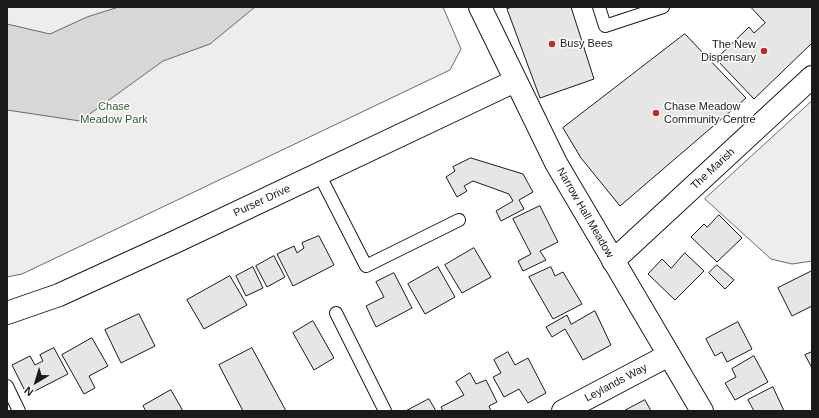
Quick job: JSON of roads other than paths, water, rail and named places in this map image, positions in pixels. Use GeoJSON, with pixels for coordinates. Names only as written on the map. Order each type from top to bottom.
{"type":"FeatureCollection","features":[{"type":"Feature","properties":{"kind":"street","name":"Narrow Hall Meadow"},"geometry":{"type":"LineString","coordinates":[[480,7],[556,163],[702,411]]}},
{"type":"Feature","properties":{"kind":"street","name":"The Marish"},"geometry":{"type":"LineString","coordinates":[[613,261],[812,77]]}},
{"type":"Feature","properties":{"kind":"street","name":"Purser Drive"},"geometry":{"type":"LineString","coordinates":[[7,313],[58,295],[515,81]]}},
{"type":"Feature","properties":{"kind":"street","name":"Leylands Way"},"geometry":{"type":"LineString","coordinates":[[563,411],[669,355]]}},
{"type":"Feature","properties":{"kind":"lane"},"geometry":{"type":"LineString","coordinates":[[599,7],[605,26],[663,7]]}},
{"type":"Feature","properties":{"kind":"lane"},"geometry":{"type":"LineString","coordinates":[[319,174],[366,266],[459,220]]}},
{"type":"Feature","properties":{"kind":"lane"},"geometry":{"type":"LineString","coordinates":[[336,313],[385,411]]}},
{"type":"Feature","properties":{"kind":"lane"},"geometry":{"type":"LineString","coordinates":[[7,386],[19,411]]}},
{"type":"Feature","properties":{"kind":"place","name":"Busy Bees"},"geometry":{"type":"Point","coordinates":[552,44]}},
{"type":"Feature","properties":{"kind":"place","name":"The New Dispensary"},"geometry":{"type":"Point","coordinates":[764,51]}},
{"type":"Feature","properties":{"kind":"place","name":"Chase Meadow Community Centre"},"geometry":{"type":"Point","coordinates":[656,113]}},
{"type":"Feature","properties":{"kind":"park label","name":"Chase Meadow Park"},"geometry":{"type":"Point","coordinates":[114,113]}}]}
